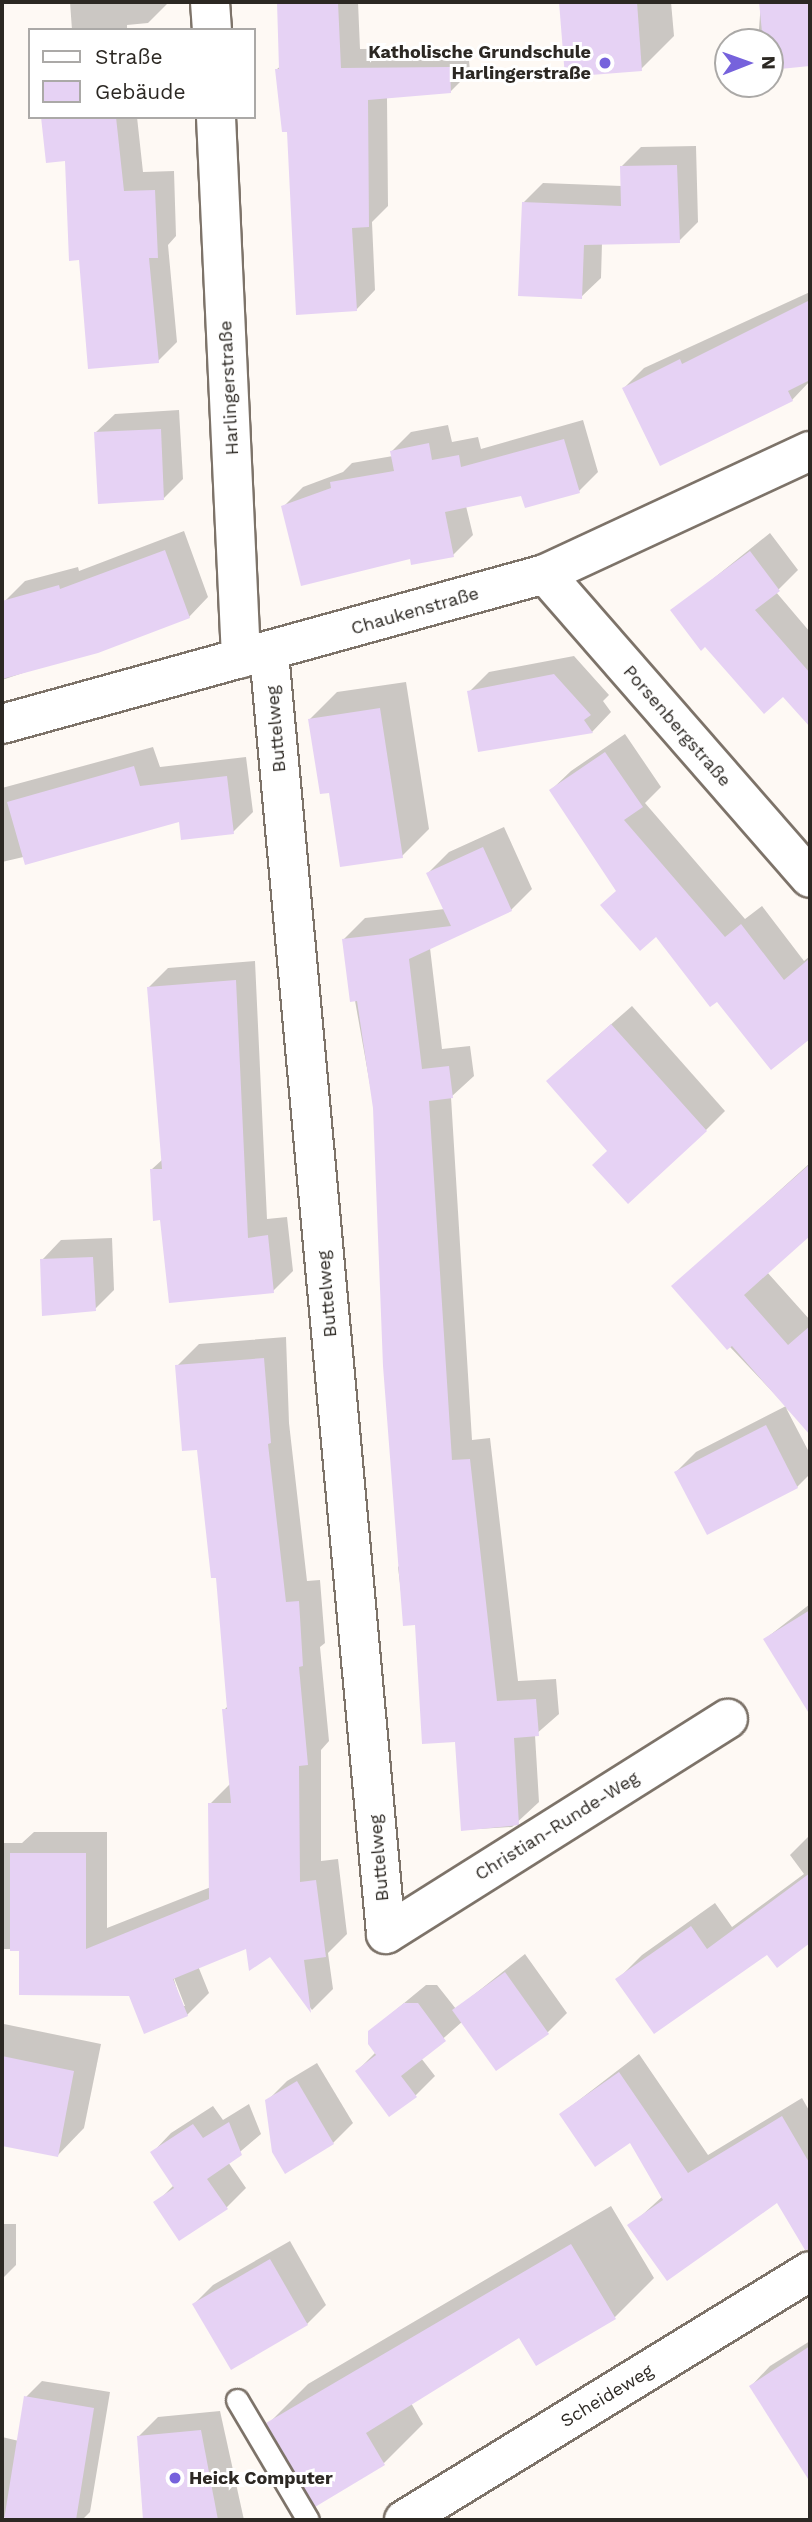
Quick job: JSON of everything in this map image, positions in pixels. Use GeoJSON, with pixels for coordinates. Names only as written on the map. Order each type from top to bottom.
{"type":"FeatureCollection","features":[{"type":"Feature","properties":{"kind":"street"},"geometry":{"type":"LineString","coordinates":[[210,2],[212,28]]}},
{"type":"Feature","properties":{"kind":"street","name":"Harlingerstraße"},"geometry":{"type":"LineString","coordinates":[[216,119],[255,656]]}},
{"type":"Feature","properties":{"kind":"street","name":"Chaukenstraße"},"geometry":{"type":"LineString","coordinates":[[2,724],[545,574],[810,451]]}},
{"type":"Feature","properties":{"kind":"street","name":"Porsenbergstraße"},"geometry":{"type":"LineString","coordinates":[[545,574],[810,878]]}},
{"type":"Feature","properties":{"kind":"street","name":"Buttelweg"},"geometry":{"type":"LineString","coordinates":[[255,656],[386,1934]]}},
{"type":"Feature","properties":{"kind":"street","name":"Christian-Runde-Weg"},"geometry":{"type":"LineString","coordinates":[[386,1934],[728,1719]]}},
{"type":"Feature","properties":{"kind":"street","name":"Scheideweg"},"geometry":{"type":"LineString","coordinates":[[404,2520],[810,2272]]}},
{"type":"Feature","properties":{"kind":"lane"},"geometry":{"type":"LineString","coordinates":[[237,2400],[308,2520]]}},
{"type":"Feature","properties":{"kind":"building"},"geometry":{"type":"Polygon","coordinates":[[[277,2],[338,2],[341,68],[450,67],[451,93],[368,100],[369,227],[352,228],[357,311],[296,315],[287,132],[282,132],[275,69],[279,69],[277,2]]]}},
{"type":"Feature","properties":{"kind":"building"},"geometry":{"type":"Polygon","coordinates":[[[559,2],[637,2],[642,71],[565,77],[559,2]]]}},
{"type":"Feature","properties":{"kind":"building"},"geometry":{"type":"Polygon","coordinates":[[[759,2],[810,2],[810,66],[784,69],[784,28],[762,28],[759,2]]]}},
{"type":"Feature","properties":{"kind":"building"},"geometry":{"type":"Polygon","coordinates":[[[41,119],[116,119],[124,191],[155,190],[158,258],[149,258],[159,363],[88,369],[79,260],[69,261],[65,161],[46,163],[41,119]]]}},
{"type":"Feature","properties":{"kind":"building"},"geometry":{"type":"Polygon","coordinates":[[[677,165],[680,243],[584,245],[582,299],[518,296],[522,202],[621,206],[620,166],[677,165]]]}},
{"type":"Feature","properties":{"kind":"building"},"geometry":{"type":"Polygon","coordinates":[[[810,300],[810,380],[788,391],[793,401],[660,466],[622,388],[680,359],[682,364],[810,300]]]}},
{"type":"Feature","properties":{"kind":"building"},"geometry":{"type":"Polygon","coordinates":[[[161,429],[164,500],[98,504],[94,432],[161,429]]]}},
{"type":"Feature","properties":{"kind":"building"},"geometry":{"type":"Polygon","coordinates":[[[564,439],[580,493],[525,508],[521,496],[445,512],[454,557],[411,565],[410,559],[301,586],[281,506],[331,488],[330,482],[394,471],[390,451],[429,443],[432,460],[459,455],[461,467],[564,439]]]}},
{"type":"Feature","properties":{"kind":"building"},"geometry":{"type":"Polygon","coordinates":[[[165,550],[190,618],[98,653],[2,679],[2,601],[59,585],[60,589],[165,550]]]}},
{"type":"Feature","properties":{"kind":"building"},"geometry":{"type":"Polygon","coordinates":[[[750,551],[780,591],[755,610],[810,673],[810,727],[783,697],[764,714],[705,647],[701,651],[670,610],[750,551]]]}},
{"type":"Feature","properties":{"kind":"building"},"geometry":{"type":"Polygon","coordinates":[[[554,674],[591,715],[584,720],[593,733],[478,752],[467,691],[554,674]]]}},
{"type":"Feature","properties":{"kind":"building"},"geometry":{"type":"Polygon","coordinates":[[[380,708],[403,858],[340,867],[329,793],[320,794],[308,719],[380,708]]]}},
{"type":"Feature","properties":{"kind":"building"},"geometry":{"type":"Polygon","coordinates":[[[605,752],[643,807],[624,820],[725,937],[741,924],[784,980],[810,958],[810,1039],[771,1070],[717,1002],[710,1007],[656,937],[640,951],[600,905],[616,891],[549,790],[605,752]]]}},
{"type":"Feature","properties":{"kind":"building"},"geometry":{"type":"Polygon","coordinates":[[[134,766],[140,786],[227,776],[234,834],[181,840],[179,822],[25,865],[7,802],[134,766]]]}},
{"type":"Feature","properties":{"kind":"building"},"geometry":{"type":"Polygon","coordinates":[[[483,847],[512,911],[409,959],[422,1069],[449,1066],[453,1098],[429,1101],[452,1460],[470,1459],[497,1701],[536,1699],[539,1736],[514,1738],[519,1825],[461,1831],[455,1742],[422,1744],[415,1625],[403,1626],[383,1366],[373,1108],[357,1001],[350,1002],[342,939],[451,926],[426,873],[483,847]]]}},
{"type":"Feature","properties":{"kind":"building"},"geometry":{"type":"Polygon","coordinates":[[[236,980],[248,1238],[268,1235],[274,1293],[169,1303],[160,1220],[153,1221],[150,1169],[162,1169],[147,987],[236,980]]]}},
{"type":"Feature","properties":{"kind":"building"},"geometry":{"type":"Polygon","coordinates":[[[611,1024],[707,1131],[628,1204],[592,1165],[607,1151],[546,1081],[611,1024]]]}},
{"type":"Feature","properties":{"kind":"building"},"geometry":{"type":"Polygon","coordinates":[[[810,1164],[810,1236],[744,1295],[788,1345],[810,1326],[810,1435],[732,1346],[727,1350],[671,1286],[810,1164]]]}},
{"type":"Feature","properties":{"kind":"building"},"geometry":{"type":"Polygon","coordinates":[[[93,1257],[96,1311],[42,1316],[40,1259],[93,1257]]]}},
{"type":"Feature","properties":{"kind":"building"},"geometry":{"type":"Polygon","coordinates":[[[264,1358],[271,1443],[268,1444],[286,1602],[299,1601],[303,1666],[299,1667],[308,1765],[299,1766],[300,1882],[316,1880],[326,1957],[304,1960],[311,2013],[270,1957],[249,1971],[246,1949],[173,1979],[188,2016],[144,2034],[129,1996],[19,1995],[19,1951],[10,1951],[10,1853],[86,1853],[86,1949],[209,1899],[208,1803],[231,1803],[222,1709],[227,1709],[216,1578],[211,1578],[197,1450],[182,1451],[175,1365],[264,1358]]]}},
{"type":"Feature","properties":{"kind":"building"},"geometry":{"type":"Polygon","coordinates":[[[766,1425],[798,1488],[707,1535],[674,1472],[766,1425]]]}},
{"type":"Feature","properties":{"kind":"building"},"geometry":{"type":"Polygon","coordinates":[[[810,1610],[810,1715],[763,1639],[810,1610]]]}},
{"type":"Feature","properties":{"kind":"building"},"geometry":{"type":"Polygon","coordinates":[[[810,1873],[810,1943],[777,1968],[767,1955],[654,2034],[615,1979],[691,1926],[707,1949],[810,1873]]]}},
{"type":"Feature","properties":{"kind":"building"},"geometry":{"type":"Polygon","coordinates":[[[505,1972],[549,2034],[496,2071],[452,2010],[505,1972]]]}},
{"type":"Feature","properties":{"kind":"building"},"geometry":{"type":"Polygon","coordinates":[[[404,2003],[418,2003],[446,2041],[401,2076],[417,2097],[389,2117],[355,2071],[376,2055],[368,2044],[368,2031],[404,2003]]]}},
{"type":"Feature","properties":{"kind":"building"},"geometry":{"type":"Polygon","coordinates":[[[2,2056],[74,2071],[58,2157],[2,2146],[2,2056]]]}},
{"type":"Feature","properties":{"kind":"building"},"geometry":{"type":"Polygon","coordinates":[[[619,2072],[688,2173],[782,2116],[810,2164],[810,2249],[805,2250],[777,2203],[667,2281],[627,2225],[663,2200],[630,2143],[595,2167],[559,2114],[619,2072]]]}},
{"type":"Feature","properties":{"kind":"building"},"geometry":{"type":"Polygon","coordinates":[[[297,2081],[334,2144],[285,2174],[272,2152],[265,2100],[297,2081]]]}},
{"type":"Feature","properties":{"kind":"building"},"geometry":{"type":"Polygon","coordinates":[[[229,2122],[242,2155],[207,2179],[228,2209],[179,2241],[153,2202],[174,2188],[150,2152],[193,2124],[203,2138],[229,2122]]]}},
{"type":"Feature","properties":{"kind":"building"},"geometry":{"type":"Polygon","coordinates":[[[571,2244],[616,2319],[536,2366],[519,2338],[366,2433],[385,2465],[315,2507],[266,2423],[571,2244]]]}},
{"type":"Feature","properties":{"kind":"building"},"geometry":{"type":"Polygon","coordinates":[[[270,2259],[308,2325],[231,2370],[192,2304],[270,2259]]]}},
{"type":"Feature","properties":{"kind":"building"},"geometry":{"type":"Polygon","coordinates":[[[810,2346],[810,2482],[749,2386],[810,2346]]]}},
{"type":"Feature","properties":{"kind":"building"},"geometry":{"type":"Polygon","coordinates":[[[24,2396],[94,2408],[76,2520],[4,2520],[24,2396]]]}},
{"type":"Feature","properties":{"kind":"building","name":"Heick Computer"},"geometry":{"type":"Polygon","coordinates":[[[201,2430],[218,2520],[143,2520],[137,2436],[201,2430]]]}},
{"type":"Feature","properties":{"kind":"place","name":"Katholische Grundschule Harlingerstraße"},"geometry":{"type":"Point","coordinates":[605,63]}},
{"type":"Feature","properties":{"kind":"place","name":"Heick Computer"},"geometry":{"type":"Point","coordinates":[175,2478]}}]}
